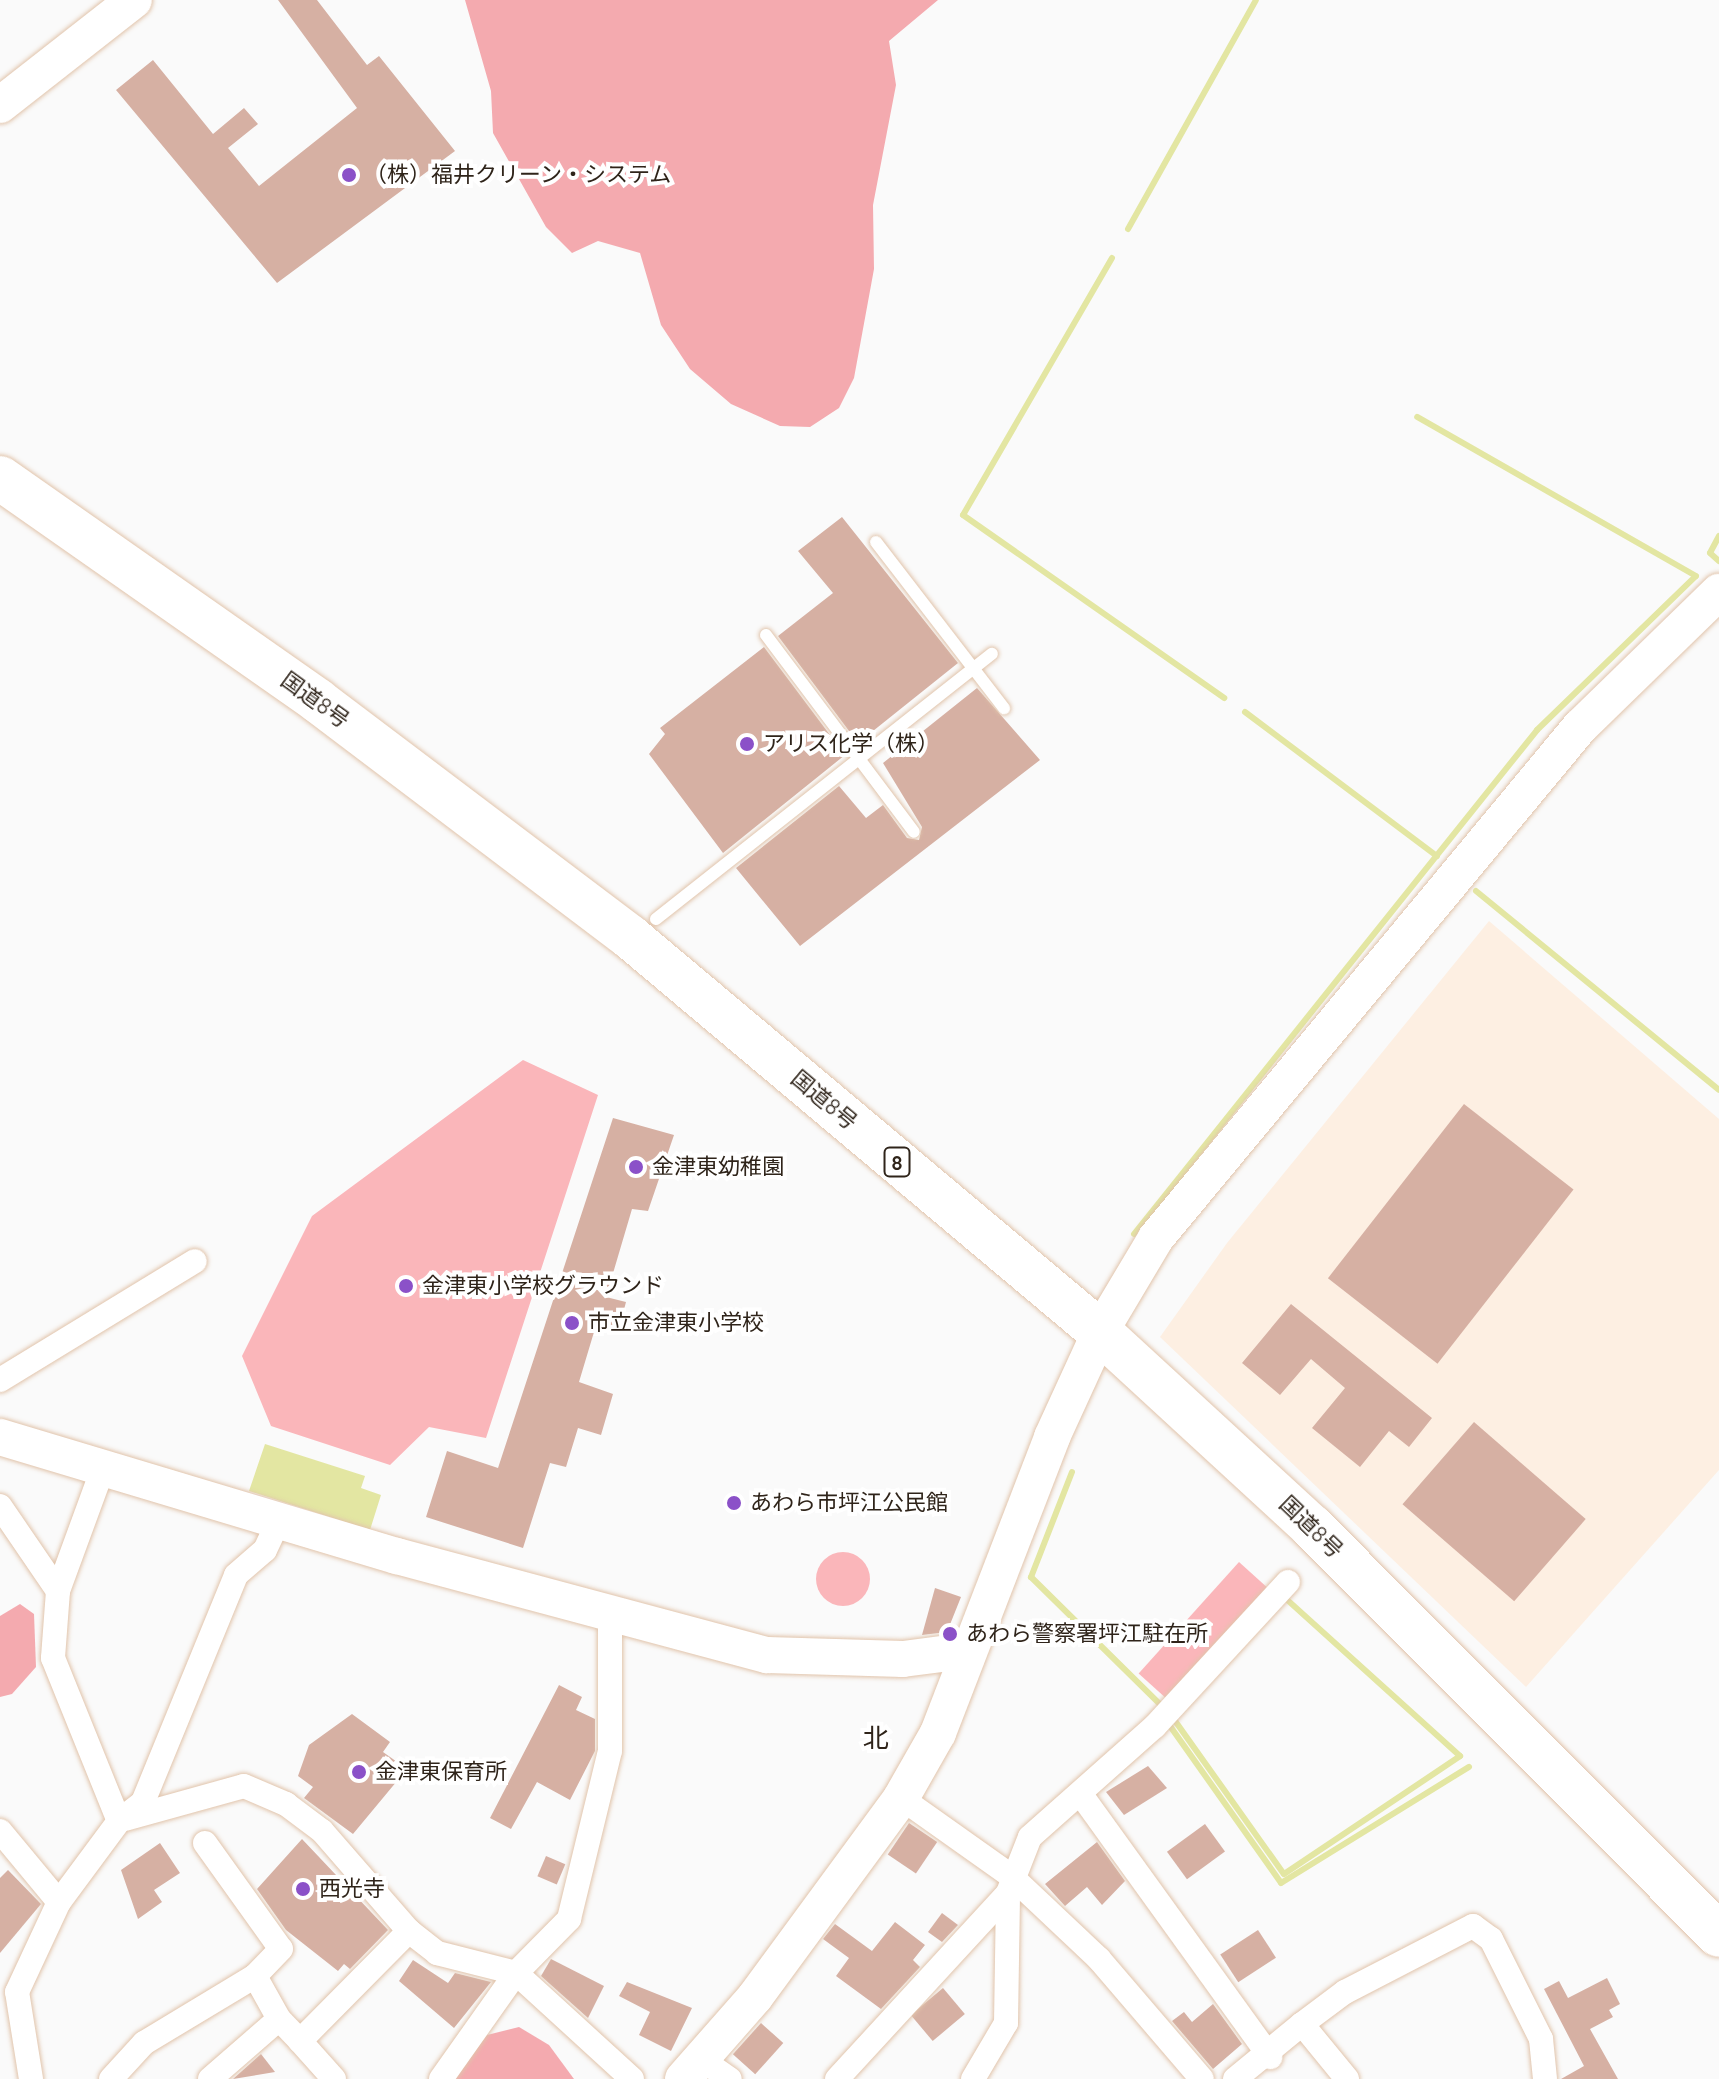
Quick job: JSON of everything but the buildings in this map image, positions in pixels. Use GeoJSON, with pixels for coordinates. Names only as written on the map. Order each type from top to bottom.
{"type":"FeatureCollection","features":[{"type":"Feature","properties":{"kind":"highway","name":"国道8号"},"geometry":{"type":"LineString","coordinates":[[0,478],[318,701],[630,937],[1100,1332],[1312,1527],[1719,1935]]}},
{"type":"Feature","properties":{"kind":"street"},"geometry":{"type":"LineString","coordinates":[[0,105],[134,0]]}},
{"type":"Feature","properties":{"kind":"street"},"geometry":{"type":"LineString","coordinates":[[705,2072],[901,1798],[938,1733],[965,1651],[1100,1332],[1156,1238],[1269,1095],[1580,727],[1719,592]]}},
{"type":"Feature","properties":{"kind":"street"},"geometry":{"type":"LineString","coordinates":[[0,1380],[195,1261]]}},
{"type":"Feature","properties":{"kind":"street"},"geometry":{"type":"LineString","coordinates":[[0,1437],[102,1471],[767,1655],[903,1659],[965,1651]]}},
{"type":"Feature","properties":{"kind":"street"},"geometry":{"type":"LineString","coordinates":[[102,1471],[58,1591],[53,1658],[119,1821]]}},
{"type":"Feature","properties":{"kind":"street"},"geometry":{"type":"LineString","coordinates":[[0,1506],[58,1591]]}},
{"type":"Feature","properties":{"kind":"street"},"geometry":{"type":"LineString","coordinates":[[31,2079],[17,1992],[59,1902],[119,1821],[143,1802],[236,1575],[265,1550],[279,1520]]}},
{"type":"Feature","properties":{"kind":"street"},"geometry":{"type":"LineString","coordinates":[[837,2079],[1009,1885],[1030,1837],[1082,1796],[1288,1582]]}},
{"type":"Feature","properties":{"kind":"street"},"geometry":{"type":"LineString","coordinates":[[441,2079],[516,1973],[569,1919],[610,1751],[610,1611]]}},
{"type":"Feature","properties":{"kind":"street"},"geometry":{"type":"LineString","coordinates":[[119,1821],[244,1786],[322,1831],[409,1931],[437,1953],[516,1973],[632,2079]]}},
{"type":"Feature","properties":{"kind":"street"},"geometry":{"type":"LineString","coordinates":[[1082,1796],[1270,2057]]}},
{"type":"Feature","properties":{"kind":"street"},"geometry":{"type":"LineString","coordinates":[[901,1798],[1099,1959],[1202,2079]]}},
{"type":"Feature","properties":{"kind":"street"},"geometry":{"type":"LineString","coordinates":[[0,1831],[59,1902]]}},
{"type":"Feature","properties":{"kind":"street"},"geometry":{"type":"LineString","coordinates":[[111,2079],[144,2043],[255,1976],[281,1949],[205,1843]]}},
{"type":"Feature","properties":{"kind":"street"},"geometry":{"type":"LineString","coordinates":[[973,2079],[1006,2023],[1009,1885]]}},
{"type":"Feature","properties":{"kind":"street"},"geometry":{"type":"LineString","coordinates":[[1235,2079],[1270,2057],[1302,2024],[1345,1992],[1473,1926],[1491,1939],[1541,2039],[1545,2079]]}},
{"type":"Feature","properties":{"kind":"street"},"geometry":{"type":"LineString","coordinates":[[300,2041],[409,1931]]}},
{"type":"Feature","properties":{"kind":"street"},"geometry":{"type":"LineString","coordinates":[[255,1976],[279,2019],[334,2079]]}},
{"type":"Feature","properties":{"kind":"street"},"geometry":{"type":"LineString","coordinates":[[210,2079],[279,2019]]}},
{"type":"Feature","properties":{"kind":"street"},"geometry":{"type":"LineString","coordinates":[[1302,2024],[1347,2079]]}},
{"type":"Feature","properties":{"kind":"lane"},"geometry":{"type":"LineString","coordinates":[[876,542],[976,666],[1004,708]]}},
{"type":"Feature","properties":{"kind":"lane"},"geometry":{"type":"LineString","coordinates":[[766,635],[914,832]]}},
{"type":"Feature","properties":{"kind":"lane"},"geometry":{"type":"LineString","coordinates":[[656,919],[863,761],[992,654]]}},
{"type":"Feature","properties":{"kind":"shaded area"},"geometry":{"type":"Polygon","coordinates":[[[465,0],[938,0],[889,41],[896,85],[873,205],[874,269],[854,378],[839,408],[810,427],[780,426],[731,404],[690,369],[661,325],[640,253],[598,241],[572,253],[546,227],[493,133],[491,91],[465,0]]]}},
{"type":"Feature","properties":{"kind":"shaded area"},"geometry":{"type":"Polygon","coordinates":[[[1489,921],[1719,1119],[1719,1470],[1526,1687],[1160,1337],[1227,1243],[1489,921]]]}},
{"type":"Feature","properties":{"kind":"shaded area","name":"金津東小学校グラウンド"},"geometry":{"type":"Polygon","coordinates":[[[523,1060],[598,1095],[486,1438],[429,1427],[390,1465],[271,1426],[242,1356],[312,1216],[523,1060]]]}},
{"type":"Feature","properties":{"kind":"shaded area"},"geometry":{"type":"Polygon","coordinates":[[[265,1444],[365,1476],[361,1488],[381,1495],[370,1530],[249,1491],[265,1444]]]}},
{"type":"Feature","properties":{"kind":"shaded area"},"geometry":{"type":"Polygon","coordinates":[[[843,1552],[862,1560],[870,1579],[862,1598],[843,1606],[824,1598],[816,1579],[824,1560],[843,1552]]]}},
{"type":"Feature","properties":{"kind":"shaded area"},"geometry":{"type":"Polygon","coordinates":[[[1239,1562],[1267,1587],[1167,1699],[1139,1673],[1239,1562]]]}},
{"type":"Feature","properties":{"kind":"shaded area"},"geometry":{"type":"Polygon","coordinates":[[[20,1604],[34,1614],[36,1667],[12,1694],[0,1697],[0,1616],[20,1604]]]}},
{"type":"Feature","properties":{"kind":"shaded area"},"geometry":{"type":"Polygon","coordinates":[[[519,2027],[549,2045],[574,2079],[449,2079],[475,2038],[519,2027]]]}},
{"type":"Feature","properties":{"kind":"waterway"},"geometry":{"type":"LineString","coordinates":[[1128,229],[1256,0]]}},
{"type":"Feature","properties":{"kind":"waterway"},"geometry":{"type":"LineString","coordinates":[[1112,258],[963,515],[1224,698]]}},
{"type":"Feature","properties":{"kind":"waterway"},"geometry":{"type":"LineString","coordinates":[[1134,1234],[1537,730],[1696,576],[1417,417]]}},
{"type":"Feature","properties":{"kind":"waterway"},"geometry":{"type":"LineString","coordinates":[[1719,536],[1710,553],[1719,561]]}},
{"type":"Feature","properties":{"kind":"waterway"},"geometry":{"type":"LineString","coordinates":[[1245,712],[1437,856]]}},
{"type":"Feature","properties":{"kind":"waterway"},"geometry":{"type":"LineString","coordinates":[[1476,891],[1719,1090]]}},
{"type":"Feature","properties":{"kind":"waterway"},"geometry":{"type":"LineString","coordinates":[[1072,1472],[1031,1577],[1160,1704]]}},
{"type":"Feature","properties":{"kind":"waterway"},"geometry":{"type":"LineString","coordinates":[[1173,1718],[1284,1874],[1460,1756],[1286,1599]]}},
{"type":"Feature","properties":{"kind":"waterway"},"geometry":{"type":"LineString","coordinates":[[1170,1726],[1281,1883],[1469,1767]]}},
{"type":"Feature","properties":{"kind":"place","name":"（株）福井クリーン・システム"},"geometry":{"type":"Point","coordinates":[349,175]}},
{"type":"Feature","properties":{"kind":"place","name":"アリス化学（株）"},"geometry":{"type":"Point","coordinates":[747,744]}},
{"type":"Feature","properties":{"kind":"place","name":"金津東幼稚園"},"geometry":{"type":"Point","coordinates":[636,1167]}},
{"type":"Feature","properties":{"kind":"place","name":"金津東小学校グラウンド"},"geometry":{"type":"Point","coordinates":[406,1286]}},
{"type":"Feature","properties":{"kind":"place","name":"市立金津東小学校"},"geometry":{"type":"Point","coordinates":[572,1323]}},
{"type":"Feature","properties":{"kind":"place","name":"あわら市坪江公民館"},"geometry":{"type":"Point","coordinates":[734,1503]}},
{"type":"Feature","properties":{"kind":"place","name":"あわら警察署坪江駐在所"},"geometry":{"type":"Point","coordinates":[950,1634]}},
{"type":"Feature","properties":{"kind":"place","name":"金津東保育所"},"geometry":{"type":"Point","coordinates":[359,1772]}},
{"type":"Feature","properties":{"kind":"place","name":"西光寺"},"geometry":{"type":"Point","coordinates":[303,1889]}},
{"type":"Feature","properties":{"kind":"district","name":"北"},"geometry":{"type":"Point","coordinates":[876,1738]}}]}
